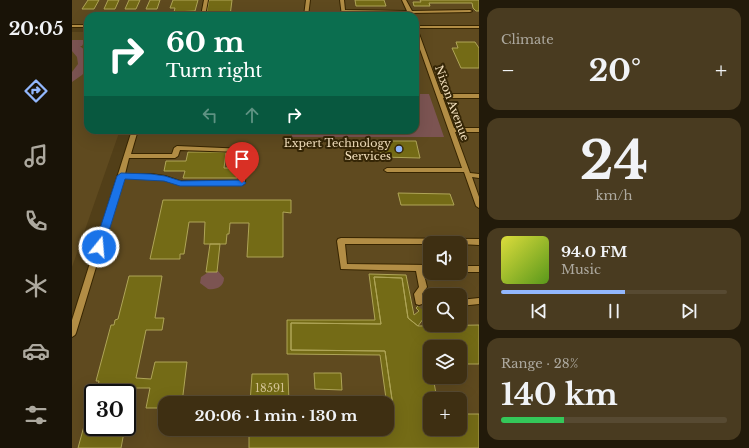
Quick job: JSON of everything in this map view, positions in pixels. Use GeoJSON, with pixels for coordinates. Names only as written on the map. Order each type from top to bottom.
{"type":"FeatureCollection","features":[{"type":"Feature","properties":{"kind":"street"},"geometry":{"type":"LineString","coordinates":[[204,12],[206,0]]}},
{"type":"Feature","properties":{"kind":"street"},"geometry":{"type":"LineString","coordinates":[[306,12],[308,0]]}},
{"type":"Feature","properties":{"kind":"street"},"geometry":{"type":"LineString","coordinates":[[342,0],[344,12]]}},
{"type":"Feature","properties":{"kind":"street"},"geometry":{"type":"LineString","coordinates":[[404,0],[409,12]]}},
{"type":"Feature","properties":{"kind":"street"},"geometry":{"type":"LineString","coordinates":[[419,14],[470,11]]}},
{"type":"Feature","properties":{"kind":"street"},"geometry":{"type":"LineString","coordinates":[[72,26],[84,26]]}},
{"type":"Feature","properties":{"kind":"street"},"geometry":{"type":"LineString","coordinates":[[419,28],[479,27]]}},
{"type":"Feature","properties":{"kind":"street","name":"Nixon Avenue"},"geometry":{"type":"LineString","coordinates":[[419,39],[479,206]]}},
{"type":"Feature","properties":{"kind":"street"},"geometry":{"type":"LineString","coordinates":[[439,96],[479,96]]}},
{"type":"Feature","properties":{"kind":"street"},"geometry":{"type":"LineString","coordinates":[[452,130],[479,130]]}},
{"type":"Feature","properties":{"kind":"street"},"geometry":{"type":"LineString","coordinates":[[72,333],[134,134]]}},
{"type":"Feature","properties":{"kind":"street"},"geometry":{"type":"LineString","coordinates":[[121,176],[151,176],[185,184],[242,183],[243,150],[177,148],[175,156],[127,156]]}},
{"type":"Feature","properties":{"kind":"street"},"geometry":{"type":"LineString","coordinates":[[387,170],[467,173],[479,176]]}},
{"type":"Feature","properties":{"kind":"street"},"geometry":{"type":"LineString","coordinates":[[423,268],[344,267],[341,240],[479,242]]}},
{"type":"Feature","properties":{"kind":"street"},"geometry":{"type":"LineString","coordinates":[[419,268],[423,287],[418,294],[419,302]]}},
{"type":"Feature","properties":{"kind":"street"},"geometry":{"type":"LineString","coordinates":[[467,269],[479,269]]}},
{"type":"Feature","properties":{"kind":"street"},"geometry":{"type":"LineString","coordinates":[[467,302],[479,301]]}},
{"type":"Feature","properties":{"kind":"shaded area"},"geometry":{"type":"Polygon","coordinates":[[[72,0],[479,0],[479,448],[72,448],[72,333],[134,134],[419,134],[419,12],[84,12],[84,26],[72,26],[72,0]]]}},
{"type":"Feature","properties":{"kind":"shaded area"},"geometry":{"type":"Polygon","coordinates":[[[72,32],[84,32],[84,134],[119,134],[72,267],[72,32]]]}},
{"type":"Feature","properties":{"kind":"shaded area"},"geometry":{"type":"Polygon","coordinates":[[[72,40],[84,40],[82,46],[80,46],[84,50],[84,73],[72,82],[72,72],[78,64],[77,57],[72,51],[72,40]]]}},
{"type":"Feature","properties":{"kind":"shaded area"},"geometry":{"type":"Polygon","coordinates":[[[419,94],[429,94],[444,137],[292,137],[292,134],[419,134],[419,94]]]}},
{"type":"Feature","properties":{"kind":"shaded area"},"geometry":{"type":"Polygon","coordinates":[[[210,271],[218,271],[224,278],[221,286],[214,289],[208,289],[200,283],[201,277],[210,271]]]}},
{"type":"Feature","properties":{"kind":"building"},"geometry":{"type":"Polygon","coordinates":[[[88,0],[99,0],[94,9],[82,9],[88,0]]]}},
{"type":"Feature","properties":{"kind":"building"},"geometry":{"type":"Polygon","coordinates":[[[108,0],[119,0],[115,9],[104,9],[108,0]]]}},
{"type":"Feature","properties":{"kind":"building"},"geometry":{"type":"Polygon","coordinates":[[[129,0],[140,0],[136,9],[125,9],[129,0]]]}},
{"type":"Feature","properties":{"kind":"building"},"geometry":{"type":"Polygon","coordinates":[[[150,0],[160,0],[157,9],[146,9],[150,0]]]}},
{"type":"Feature","properties":{"kind":"building"},"geometry":{"type":"Polygon","coordinates":[[[173,0],[198,0],[195,11],[174,12],[175,8],[170,8],[173,0]]]}},
{"type":"Feature","properties":{"kind":"building"},"geometry":{"type":"Polygon","coordinates":[[[209,0],[232,0],[230,12],[207,12],[209,0]]]}},
{"type":"Feature","properties":{"kind":"building"},"geometry":{"type":"Polygon","coordinates":[[[355,0],[384,0],[386,6],[356,6],[355,0]]]}},
{"type":"Feature","properties":{"kind":"building"},"geometry":{"type":"Polygon","coordinates":[[[420,0],[479,0],[479,11],[476,11],[473,8],[472,3],[429,3],[430,6],[414,6],[413,2],[421,2],[420,0]]]}},
{"type":"Feature","properties":{"kind":"building"},"geometry":{"type":"Polygon","coordinates":[[[456,42],[475,42],[479,48],[479,68],[461,68],[452,48],[458,48],[456,42]]]}},
{"type":"Feature","properties":{"kind":"building","name":"Expert Technology Services"},"geometry":{"type":"Polygon","coordinates":[[[378,141],[416,141],[420,158],[382,157],[378,141]]]}},
{"type":"Feature","properties":{"kind":"building"},"geometry":{"type":"Polygon","coordinates":[[[188,152],[226,152],[224,168],[238,168],[237,178],[183,178],[185,171],[164,171],[166,161],[186,161],[188,152]]]}},
{"type":"Feature","properties":{"kind":"building"},"geometry":{"type":"Polygon","coordinates":[[[398,193],[450,194],[454,205],[401,205],[398,193]]]}},
{"type":"Feature","properties":{"kind":"building"},"geometry":{"type":"Polygon","coordinates":[[[163,200],[291,200],[291,213],[283,212],[283,257],[247,257],[249,223],[230,223],[226,244],[204,244],[205,222],[189,222],[184,254],[180,254],[180,259],[150,259],[163,200]]]}},
{"type":"Feature","properties":{"kind":"building"},"geometry":{"type":"Polygon","coordinates":[[[210,244],[220,244],[217,272],[206,272],[210,244]]]}},
{"type":"Feature","properties":{"kind":"building"},"geometry":{"type":"Polygon","coordinates":[[[369,274],[406,275],[414,315],[419,311],[416,308],[423,301],[423,319],[418,326],[408,318],[402,278],[374,277],[381,324],[291,323],[291,350],[385,351],[392,396],[386,396],[380,355],[287,354],[287,320],[375,320],[369,274]]]}},
{"type":"Feature","properties":{"kind":"building"},"geometry":{"type":"Polygon","coordinates":[[[129,276],[162,276],[155,318],[164,318],[162,330],[146,330],[136,378],[151,379],[155,362],[187,362],[183,396],[158,396],[158,408],[146,408],[150,388],[136,388],[136,384],[98,384],[99,381],[96,381],[111,325],[114,325],[115,320],[118,319],[129,276]]]}},
{"type":"Feature","properties":{"kind":"building"},"geometry":{"type":"Polygon","coordinates":[[[374,277],[402,278],[408,318],[418,326],[423,326],[423,332],[467,332],[467,325],[479,325],[479,364],[467,364],[467,340],[423,340],[423,384],[434,384],[436,392],[423,392],[423,436],[467,436],[467,414],[479,414],[479,448],[249,448],[249,436],[394,436],[394,396],[392,396],[385,351],[291,350],[291,323],[381,324],[374,277]]]}},
{"type":"Feature","properties":{"kind":"building"},"geometry":{"type":"Polygon","coordinates":[[[314,373],[341,373],[342,390],[315,389],[314,373]]]}},
{"type":"Feature","properties":{"kind":"building"},"geometry":{"type":"Polygon","coordinates":[[[252,374],[288,374],[289,396],[250,396],[252,374]]]}},
{"type":"Feature","properties":{"kind":"building"},"geometry":{"type":"Polygon","coordinates":[[[84,426],[84,436],[123,436],[121,448],[78,448],[84,426]]]}},
{"type":"Feature","properties":{"kind":"tunnel"},"geometry":{"type":"LineString","coordinates":[[419,302],[423,305]]}},
{"type":"Feature","properties":{"kind":"place","name":"Expert Technology Services"},"geometry":{"type":"Point","coordinates":[399,149]}},
{"type":"Feature","properties":{"kind":"route"},"geometry":{"type":"LineString","coordinates":[[99,247],[121,176],[151,176],[190,184],[242,183]]}}]}
